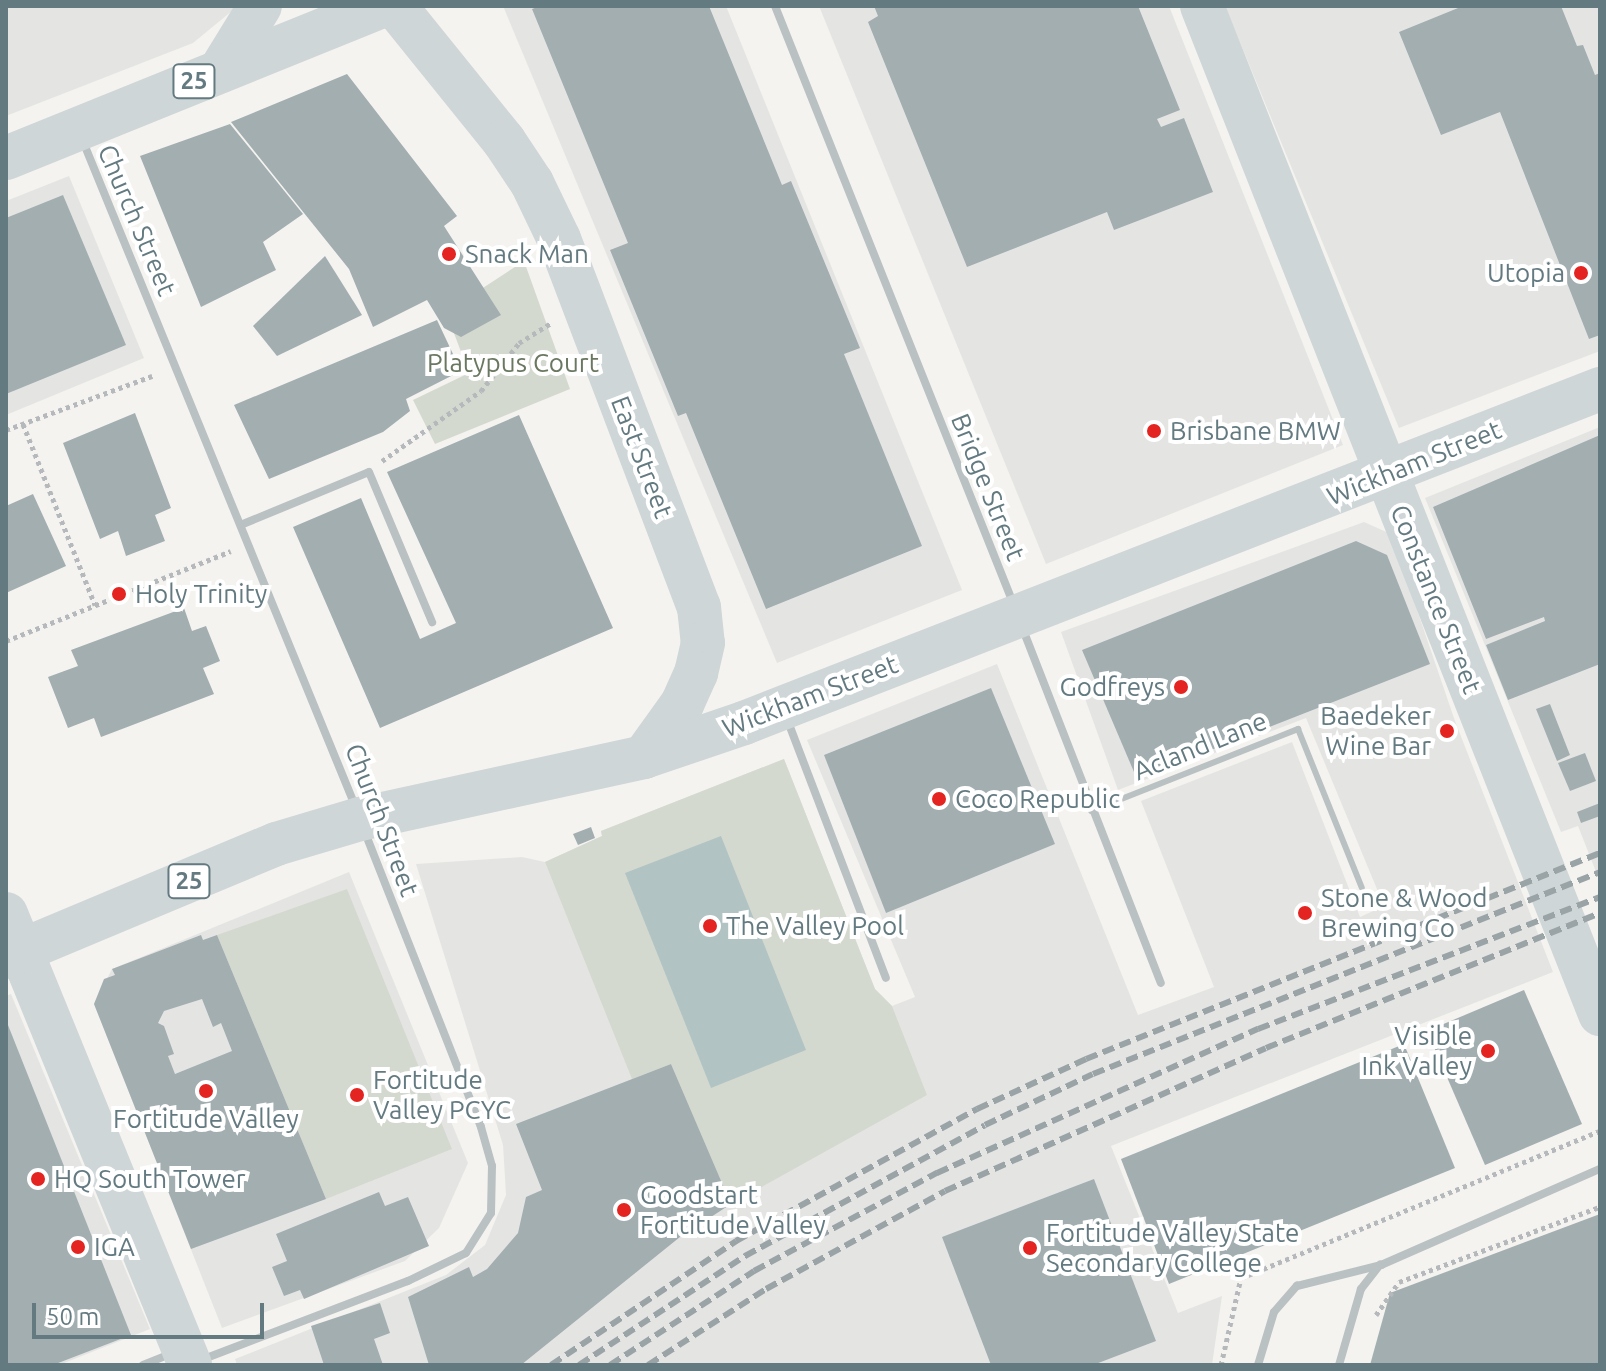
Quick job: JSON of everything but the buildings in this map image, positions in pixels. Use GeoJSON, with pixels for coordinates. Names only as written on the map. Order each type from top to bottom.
{"type":"FeatureCollection","features":[{"type":"Feature","properties":{"kind":"main road"},"geometry":{"type":"LineString","coordinates":[[220,71],[260,6]]}},
{"type":"Feature","properties":{"kind":"main road","name":"25"},"geometry":{"type":"LineString","coordinates":[[6,158],[382,6]]}},
{"type":"Feature","properties":{"kind":"main road","name":"East Street"},"geometry":{"type":"LineString","coordinates":[[395,6],[504,141],[532,183],[559,239],[699,607],[703,643],[696,673],[682,704],[644,757]]}},
{"type":"Feature","properties":{"kind":"main road","name":"Constance Street"},"geometry":{"type":"LineString","coordinates":[[1202,6],[1600,1014]]}},
{"type":"Feature","properties":{"kind":"main road","name":"Wickham Street"},"geometry":{"type":"LineString","coordinates":[[11,941],[276,844],[360,819],[644,757],[1386,475],[1600,389]]}},
{"type":"Feature","properties":{"kind":"main road"},"geometry":{"type":"LineString","coordinates":[[11,941],[187,1359]]}},
{"type":"Feature","properties":{"kind":"street","name":"Bridge Street"},"geometry":{"type":"LineString","coordinates":[[775,6],[1161,983]]}},
{"type":"Feature","properties":{"kind":"street","name":"Church Street"},"geometry":{"type":"LineString","coordinates":[[78,129],[243,524],[481,1127],[492,1166],[491,1213],[466,1253],[408,1281],[187,1359],[143,1365]]}},
{"type":"Feature","properties":{"kind":"street"},"geometry":{"type":"LineString","coordinates":[[243,524],[369,472],[432,622]]}},
{"type":"Feature","properties":{"kind":"street"},"geometry":{"type":"LineString","coordinates":[[782,707],[886,978]]}},
{"type":"Feature","properties":{"kind":"street"},"geometry":{"type":"LineString","coordinates":[[1258,1365],[1274,1312],[1297,1286],[1381,1265],[1600,1169]]}},
{"type":"Feature","properties":{"kind":"street"},"geometry":{"type":"LineString","coordinates":[[1339,1365],[1361,1289],[1381,1265]]}},
{"type":"Feature","properties":{"kind":"lane","name":"Acland Lane"},"geometry":{"type":"LineString","coordinates":[[1091,811],[1298,729],[1362,888]]}},
{"type":"Feature","properties":{"kind":"path"},"geometry":{"type":"LineString","coordinates":[[369,472],[481,391],[519,343],[557,319]]}},
{"type":"Feature","properties":{"kind":"path"},"geometry":{"type":"LineString","coordinates":[[6,430],[152,376]]}},
{"type":"Feature","properties":{"kind":"path"},"geometry":{"type":"LineString","coordinates":[[23,424],[95,606]]}},
{"type":"Feature","properties":{"kind":"path"},"geometry":{"type":"LineString","coordinates":[[6,641],[250,542]]}},
{"type":"Feature","properties":{"kind":"path"},"geometry":{"type":"LineString","coordinates":[[1221,1365],[1241,1278],[1600,1131]]}},
{"type":"Feature","properties":{"kind":"path"},"geometry":{"type":"LineString","coordinates":[[1373,1324],[1399,1282],[1600,1207]]}},
{"type":"Feature","properties":{"kind":"shaded area"},"geometry":{"type":"Polygon","coordinates":[[[6,6],[238,6],[193,43],[6,116],[6,6]]]}},
{"type":"Feature","properties":{"kind":"shaded area"},"geometry":{"type":"Polygon","coordinates":[[[503,6],[726,6],[962,590],[777,663],[503,6]]]}},
{"type":"Feature","properties":{"kind":"shaded area"},"geometry":{"type":"Polygon","coordinates":[[[819,6],[1169,6],[1343,445],[1046,564],[819,6]]]}},
{"type":"Feature","properties":{"kind":"shaded area"},"geometry":{"type":"Polygon","coordinates":[[[1225,6],[1600,6],[1600,351],[1399,428],[1225,6]]]}},
{"type":"Feature","properties":{"kind":"shaded area"},"geometry":{"type":"Polygon","coordinates":[[[69,176],[144,358],[6,415],[6,201],[69,176]]]}},
{"type":"Feature","properties":{"kind":"shaded area"},"geometry":{"type":"Polygon","coordinates":[[[1600,427],[1600,882],[1578,826],[1561,832],[1425,498],[1600,427]]]}},
{"type":"Feature","properties":{"kind":"shaded area"},"geometry":{"type":"Polygon","coordinates":[[[1364,522],[1391,534],[1455,721],[1553,972],[1111,1146],[1178,1313],[1222,1296],[1212,1365],[237,1365],[235,1359],[446,1275],[485,1245],[506,1195],[503,1145],[416,864],[522,857],[545,862],[602,836],[601,831],[784,759],[875,989],[892,1006],[915,997],[807,740],[997,664],[1138,1015],[1214,987],[1141,801],[1292,742],[1360,917],[1384,906],[1306,718],[1118,790],[1061,632],[1364,522]]]}},
{"type":"Feature","properties":{"kind":"shaded area"},"geometry":{"type":"Polygon","coordinates":[[[721,836],[806,1050],[711,1088],[625,873],[721,836]]]}},
{"type":"Feature","properties":{"kind":"shaded area"},"geometry":{"type":"Polygon","coordinates":[[[349,872],[468,1163],[439,1228],[405,1261],[222,1328],[94,1004],[112,969],[349,872]]]}},
{"type":"Feature","properties":{"kind":"shaded area","name":"HQ South Tower"},"geometry":{"type":"Polygon","coordinates":[[[11,994],[150,1329],[59,1365],[6,1365],[6,996],[11,994]]]}},
{"type":"Feature","properties":{"kind":"green space","name":"Platypus Court"},"geometry":{"type":"Polygon","coordinates":[[[524,261],[570,389],[435,444],[413,400],[469,373],[446,312],[524,261]]]}},
{"type":"Feature","properties":{"kind":"green space","name":"The Valley Pool"},"geometry":{"type":"Polygon","coordinates":[[[784,759],[875,989],[892,1006],[927,1095],[731,1204],[671,1064],[632,1079],[545,862],[602,836],[601,831],[784,759]]]}},
{"type":"Feature","properties":{"kind":"green space","name":"Fortitude Valley PCYC"},"geometry":{"type":"Polygon","coordinates":[[[347,889],[452,1149],[326,1199],[217,935],[347,889]]]}},
{"type":"Feature","properties":{"kind":"railway"},"geometry":{"type":"LineString","coordinates":[[551,1365],[736,1241],[977,1109],[1086,1059],[1600,853]]}},
{"type":"Feature","properties":{"kind":"railway"},"geometry":{"type":"LineString","coordinates":[[579,1365],[745,1256],[985,1125],[1093,1074],[1600,872]]}},
{"type":"Feature","properties":{"kind":"railway"},"geometry":{"type":"LineString","coordinates":[[610,1365],[754,1271],[937,1173],[1258,1029],[1600,897]]}},
{"type":"Feature","properties":{"kind":"railway"},"geometry":{"type":"LineString","coordinates":[[648,1365],[766,1289],[945,1191],[1266,1048],[1600,913]]}},
{"type":"Feature","properties":{"kind":"place","name":"Snack Man"},"geometry":{"type":"Point","coordinates":[449,254]}},
{"type":"Feature","properties":{"kind":"place","name":"Utopia"},"geometry":{"type":"Point","coordinates":[1581,273]}},
{"type":"Feature","properties":{"kind":"place","name":"Brisbane BMW"},"geometry":{"type":"Point","coordinates":[1154,431]}},
{"type":"Feature","properties":{"kind":"place","name":"Holy Trinity"},"geometry":{"type":"Point","coordinates":[119,594]}},
{"type":"Feature","properties":{"kind":"place","name":"Godfreys"},"geometry":{"type":"Point","coordinates":[1181,687]}},
{"type":"Feature","properties":{"kind":"place","name":"Baedeker Wine Bar"},"geometry":{"type":"Point","coordinates":[1447,731]}},
{"type":"Feature","properties":{"kind":"place","name":"Coco Republic"},"geometry":{"type":"Point","coordinates":[939,799]}},
{"type":"Feature","properties":{"kind":"place","name":"Stone & Wood Brewing Co"},"geometry":{"type":"Point","coordinates":[1305,913]}},
{"type":"Feature","properties":{"kind":"place","name":"The Valley Pool"},"geometry":{"type":"Point","coordinates":[710,926]}},
{"type":"Feature","properties":{"kind":"place","name":"Visible Ink Valley"},"geometry":{"type":"Point","coordinates":[1488,1051]}},
{"type":"Feature","properties":{"kind":"place","name":"Fortitude Valley"},"geometry":{"type":"Point","coordinates":[206,1091]}},
{"type":"Feature","properties":{"kind":"place","name":"Fortitude Valley PCYC"},"geometry":{"type":"Point","coordinates":[357,1095]}},
{"type":"Feature","properties":{"kind":"place","name":"HQ South Tower"},"geometry":{"type":"Point","coordinates":[38,1179]}},
{"type":"Feature","properties":{"kind":"place","name":"Goodstart Fortitude Valley"},"geometry":{"type":"Point","coordinates":[624,1210]}},
{"type":"Feature","properties":{"kind":"place","name":"IGA"},"geometry":{"type":"Point","coordinates":[78,1247]}},
{"type":"Feature","properties":{"kind":"place","name":"Fortitude Valley State Secondary College"},"geometry":{"type":"Point","coordinates":[1030,1248]}}]}
